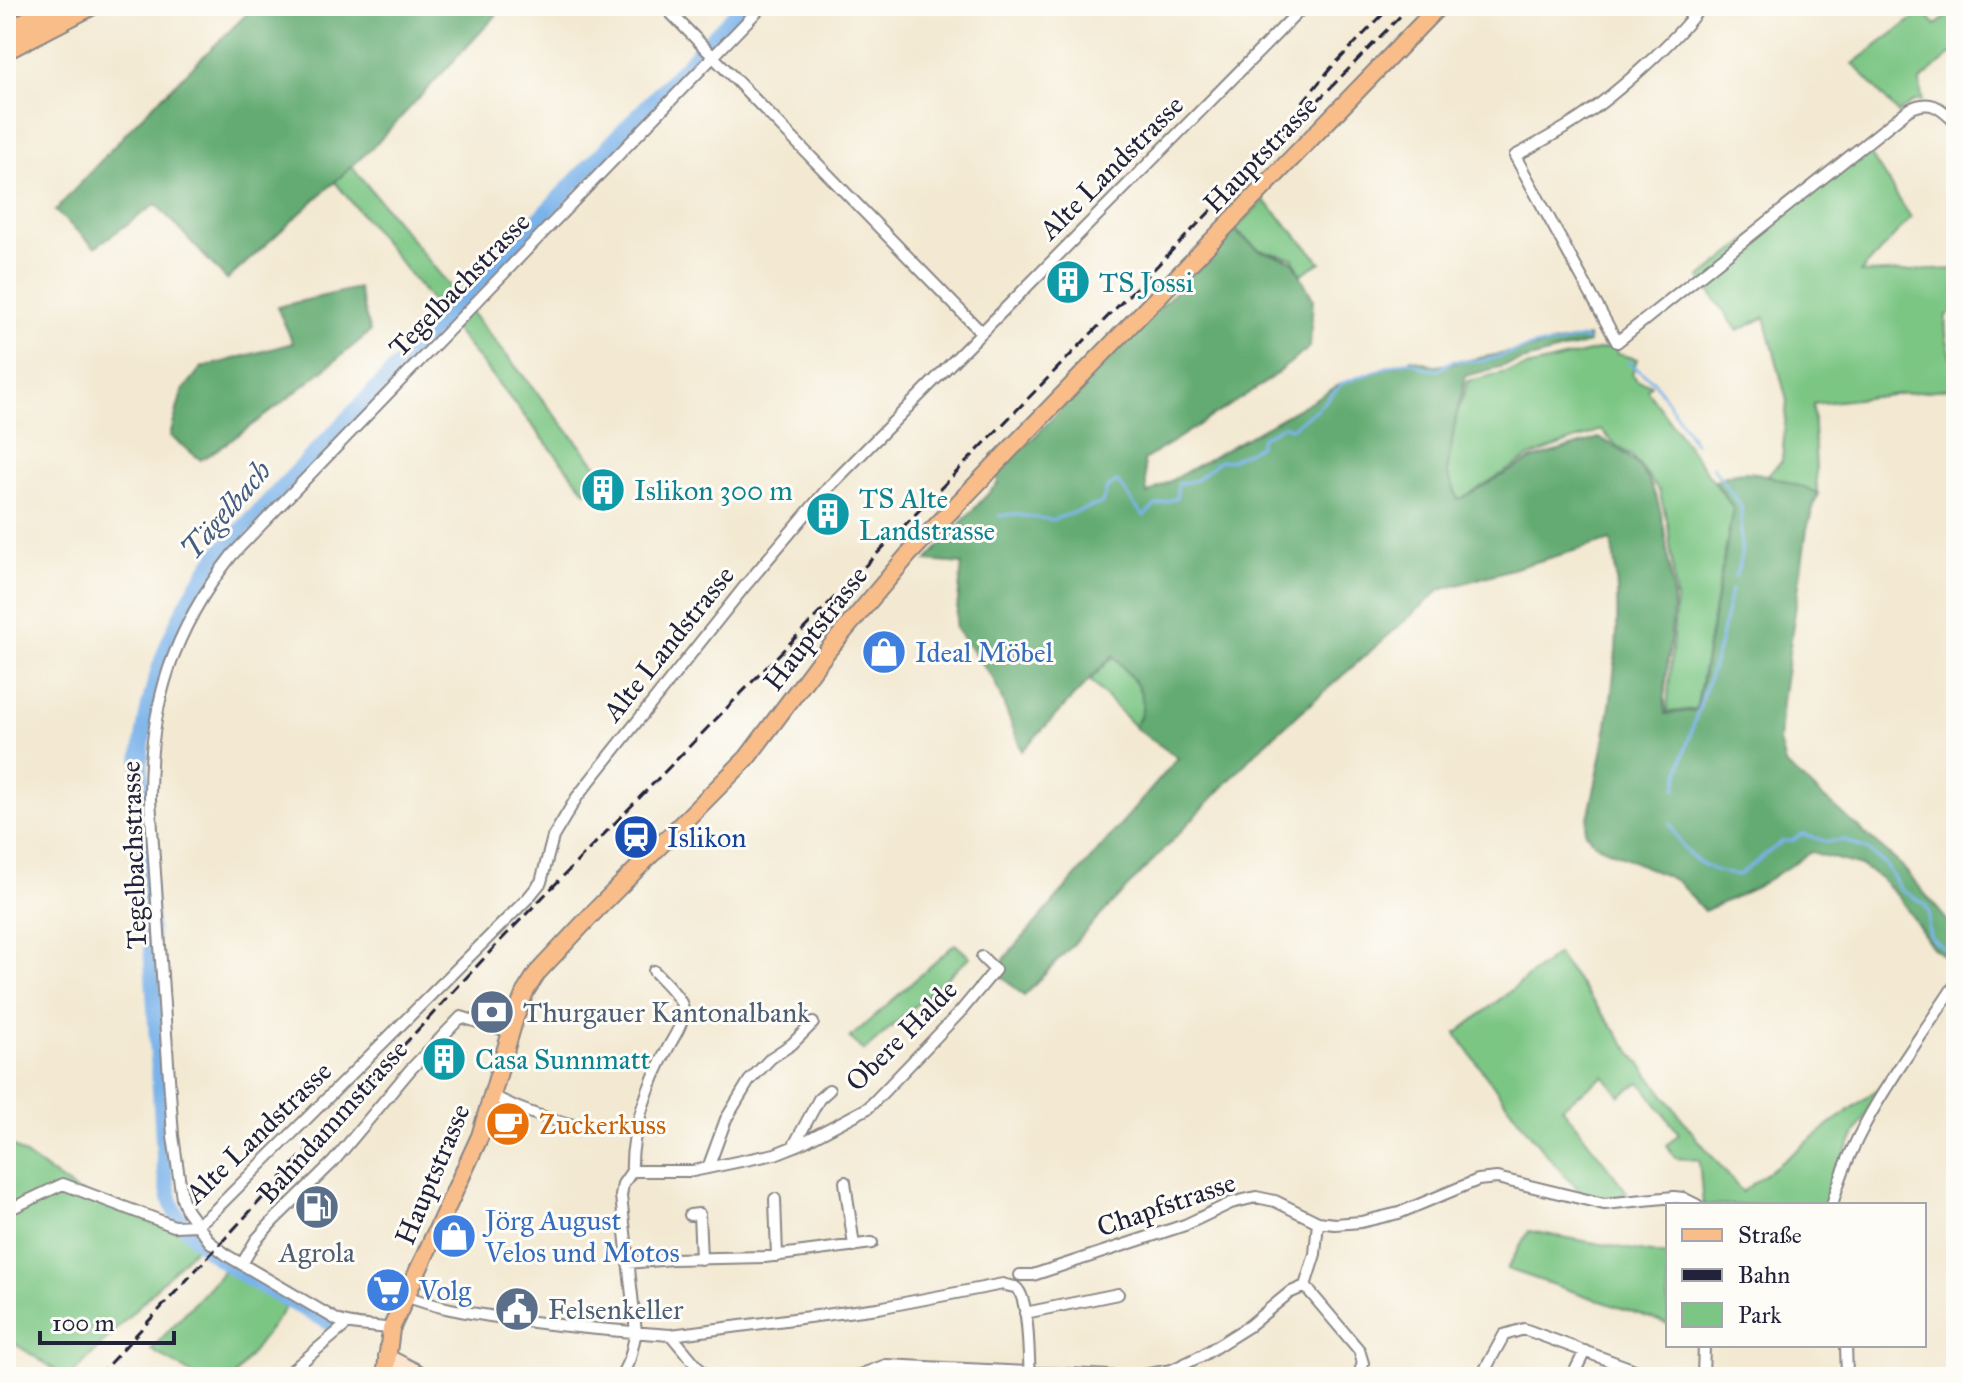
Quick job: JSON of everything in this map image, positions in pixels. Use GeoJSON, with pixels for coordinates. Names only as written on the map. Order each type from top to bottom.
{"type":"FeatureCollection","features":[{"type":"Feature","properties":{"kind":"highway"},"geometry":{"type":"LineString","coordinates":[[6,32],[56,6]]}},
{"type":"Feature","properties":{"kind":"highway"},"geometry":{"type":"LineString","coordinates":[[6,50],[91,6]]}},
{"type":"Feature","properties":{"kind":"main road","name":"Hauptstrasse"},"geometry":{"type":"LineString","coordinates":[[385,1377],[391,1329],[472,1156],[523,996],[537,973],[747,758],[843,631],[907,556],[1439,6]]}},
{"type":"Feature","properties":{"kind":"street"},"geometry":{"type":"LineString","coordinates":[[664,6],[981,332]]}},
{"type":"Feature","properties":{"kind":"street","name":"Tegelbachstrasse"},"geometry":{"type":"LineString","coordinates":[[391,1329],[347,1324],[242,1264],[189,1226],[177,1175],[150,800],[150,775],[162,686],[180,635],[211,582],[249,536],[711,53],[762,6]]}},
{"type":"Feature","properties":{"kind":"street","name":"Alte Landstrasse"},"geometry":{"type":"LineString","coordinates":[[6,1211],[63,1184],[174,1226],[189,1226],[528,898],[546,873],[556,832],[577,797],[745,586],[828,488],[1304,6]]}},
{"type":"Feature","properties":{"kind":"street"},"geometry":{"type":"LineString","coordinates":[[1701,6],[1677,33],[1599,105],[1515,156],[1617,342],[1905,112],[1918,104],[1931,103],[1956,123]]}},
{"type":"Feature","properties":{"kind":"street","name":"Obere Halde"},"geometry":{"type":"LineString","coordinates":[[632,1171],[708,1168],[775,1154],[868,1108],[961,1011],[995,970],[982,957]]}},
{"type":"Feature","properties":{"kind":"street"},"geometry":{"type":"LineString","coordinates":[[621,1377],[630,1358],[636,1332],[621,1196],[623,1184],[632,1171],[631,1160],[656,1070],[683,1013],[681,1004],[654,971]]}},
{"type":"Feature","properties":{"kind":"street"},"geometry":{"type":"LineString","coordinates":[[1833,1203],[1854,1145],[1904,1057],[1956,983]]}},
{"type":"Feature","properties":{"kind":"street","name":"Bahndammstrasse"},"geometry":{"type":"LineString","coordinates":[[242,1264],[256,1240],[333,1162],[400,1081],[461,1017],[511,1032]]}},
{"type":"Feature","properties":{"kind":"street"},"geometry":{"type":"LineString","coordinates":[[708,1168],[726,1119],[749,1081],[813,1023]]}},
{"type":"Feature","properties":{"kind":"street"},"geometry":{"type":"LineString","coordinates":[[793,1147],[819,1099],[829,1090]]}},
{"type":"Feature","properties":{"kind":"street"},"geometry":{"type":"LineString","coordinates":[[493,1096],[517,1110],[583,1127]]}},
{"type":"Feature","properties":{"kind":"street","name":"Chapfstrasse"},"geometry":{"type":"LineString","coordinates":[[1020,1275],[1033,1275],[1169,1230],[1231,1203],[1256,1197],[1275,1201],[1318,1222],[1361,1222],[1399,1213],[1478,1180],[1497,1178],[1604,1204],[1674,1197],[1693,1203]]}},
{"type":"Feature","properties":{"kind":"street"},"geometry":{"type":"LineString","coordinates":[[845,1182],[854,1246]]}},
{"type":"Feature","properties":{"kind":"street"},"geometry":{"type":"LineString","coordinates":[[775,1199],[777,1256]]}},
{"type":"Feature","properties":{"kind":"street"},"geometry":{"type":"LineString","coordinates":[[690,1215],[699,1214],[701,1259]]}},
{"type":"Feature","properties":{"kind":"street"},"geometry":{"type":"LineString","coordinates":[[854,1377],[886,1365],[1131,1377],[1172,1370],[1249,1326],[1289,1293],[1305,1286],[1315,1254],[1318,1222]]}},
{"type":"Feature","properties":{"kind":"street"},"geometry":{"type":"LineString","coordinates":[[628,1263],[777,1256],[872,1243]]}},
{"type":"Feature","properties":{"kind":"street"},"geometry":{"type":"LineString","coordinates":[[406,1296],[428,1304],[484,1315],[571,1328],[671,1335],[878,1308],[1003,1284],[1015,1287],[1021,1293],[1030,1374]]}},
{"type":"Feature","properties":{"kind":"street"},"geometry":{"type":"LineString","coordinates":[[1305,1286],[1359,1350],[1363,1363],[1358,1377]]}},
{"type":"Feature","properties":{"kind":"street"},"geometry":{"type":"LineString","coordinates":[[1025,1313],[1118,1294]]}},
{"type":"Feature","properties":{"kind":"street"},"geometry":{"type":"LineString","coordinates":[[284,1377],[347,1324]]}},
{"type":"Feature","properties":{"kind":"street"},"geometry":{"type":"LineString","coordinates":[[1481,1377],[1504,1335],[1524,1329],[1654,1377]]}},
{"type":"Feature","properties":{"kind":"street"},"geometry":{"type":"LineString","coordinates":[[671,1335],[706,1377]]}},
{"type":"Feature","properties":{"kind":"street"},"geometry":{"type":"LineString","coordinates":[[1703,1377],[1704,1347]]}},
{"type":"Feature","properties":{"kind":"street"},"geometry":{"type":"LineString","coordinates":[[1846,1347],[1847,1377]]}},
{"type":"Feature","properties":{"kind":"street"},"geometry":{"type":"LineString","coordinates":[[1572,1377],[1585,1351]]}},
{"type":"Feature","properties":{"kind":"street"},"geometry":{"type":"LineString","coordinates":[[386,1356],[427,1377]]}},
{"type":"Feature","properties":{"kind":"green space"},"geometry":{"type":"Polygon","coordinates":[[[255,6],[505,6],[373,147],[227,280],[156,204],[95,247],[55,211],[138,120],[255,6]]]}},
{"type":"Feature","properties":{"kind":"green space"},"geometry":{"type":"Polygon","coordinates":[[[1956,9],[1956,50],[1920,81],[1922,101],[1915,101],[1898,113],[1853,64],[1923,11],[1936,25],[1956,9]]]}},
{"type":"Feature","properties":{"kind":"green space"},"geometry":{"type":"Polygon","coordinates":[[[1866,147],[1911,218],[1860,273],[1956,269],[1956,309],[1946,316],[1946,326],[1956,384],[1944,389],[1813,404],[1817,493],[1767,475],[1782,461],[1787,401],[1765,317],[1738,331],[1700,278],[1866,147]]]}},
{"type":"Feature","properties":{"kind":"green space"},"geometry":{"type":"Polygon","coordinates":[[[344,157],[606,477],[586,492],[327,172],[344,157]]]}},
{"type":"Feature","properties":{"kind":"green space"},"geometry":{"type":"Polygon","coordinates":[[[1264,200],[1321,262],[1301,274],[1293,258],[1260,250],[1235,230],[1264,200]]]}},
{"type":"Feature","properties":{"kind":"green space"},"geometry":{"type":"Polygon","coordinates":[[[1234,231],[1259,250],[1293,261],[1313,299],[1310,347],[1263,384],[1144,460],[1147,494],[1343,383],[1412,359],[1438,366],[1588,337],[1589,343],[1466,376],[1447,472],[1458,500],[1530,460],[1599,438],[1632,459],[1652,487],[1658,503],[1671,580],[1673,616],[1665,714],[1697,710],[1733,508],[1715,481],[1741,472],[1753,473],[1818,493],[1807,529],[1782,701],[1779,741],[1785,764],[1901,865],[1956,931],[1956,965],[1933,948],[1898,896],[1880,878],[1861,866],[1811,852],[1757,887],[1704,911],[1677,881],[1595,844],[1585,831],[1607,724],[1616,648],[1616,574],[1611,540],[1440,590],[1260,748],[1024,996],[995,970],[1178,758],[1134,727],[1143,706],[1142,697],[1134,681],[1113,655],[1022,751],[994,680],[955,628],[962,564],[926,561],[998,483],[997,475],[1234,231]]]}},
{"type":"Feature","properties":{"kind":"green space"},"geometry":{"type":"Polygon","coordinates":[[[358,288],[370,332],[308,382],[201,460],[170,436],[182,392],[201,368],[293,343],[277,307],[358,288]]]}},
{"type":"Feature","properties":{"kind":"green space"},"geometry":{"type":"Polygon","coordinates":[[[1614,346],[1617,354],[1637,359],[1632,374],[1638,381],[1651,384],[1647,390],[1733,508],[1696,709],[1667,712],[1676,600],[1668,524],[1659,491],[1632,456],[1601,430],[1529,457],[1459,500],[1447,472],[1457,415],[1468,381],[1614,346]]]}},
{"type":"Feature","properties":{"kind":"green space"},"geometry":{"type":"Polygon","coordinates":[[[1114,656],[1144,693],[1142,715],[1135,727],[1090,680],[1114,656]]]}},
{"type":"Feature","properties":{"kind":"green space"},"geometry":{"type":"Polygon","coordinates":[[[955,944],[970,957],[864,1051],[850,1038],[955,944]]]}},
{"type":"Feature","properties":{"kind":"green space"},"geometry":{"type":"Polygon","coordinates":[[[1557,954],[1696,1137],[1742,1192],[1885,1083],[1843,1158],[1828,1203],[1703,1203],[1699,1160],[1675,1158],[1667,1145],[1679,1134],[1640,1082],[1620,1096],[1604,1076],[1562,1107],[1627,1192],[1616,1199],[1603,1201],[1593,1199],[1580,1190],[1563,1173],[1456,1034],[1557,954]]]}},
{"type":"Feature","properties":{"kind":"green space"},"geometry":{"type":"Polygon","coordinates":[[[9,1143],[76,1191],[176,1231],[186,1231],[199,1244],[70,1377],[6,1338],[6,1145],[9,1143]]]}},
{"type":"Feature","properties":{"kind":"green space"},"geometry":{"type":"Polygon","coordinates":[[[1529,1231],[1666,1256],[1666,1323],[1507,1269],[1529,1231]]]}},
{"type":"Feature","properties":{"kind":"green space"},"geometry":{"type":"Polygon","coordinates":[[[226,1268],[286,1307],[234,1377],[198,1377],[151,1350],[226,1268]]]}},
{"type":"Feature","properties":{"kind":"waterway","name":"Tägelbach"},"geometry":{"type":"LineString","coordinates":[[334,1325],[251,1280],[211,1252],[180,1220],[170,1198],[165,1173],[140,762],[149,704],[157,677],[177,624],[222,550],[743,6]]}},
{"type":"Feature","properties":{"kind":"waterway"},"geometry":{"type":"LineString","coordinates":[[999,516],[1012,514],[1052,520],[1102,503],[1107,488],[1117,482],[1144,516],[1155,506],[1176,498],[1178,484],[1196,480],[1219,461],[1231,460],[1259,446],[1261,438],[1284,425],[1291,428],[1318,408],[1343,383],[1398,363],[1412,361],[1426,369],[1438,370],[1452,361],[1483,361],[1537,345],[1556,345],[1581,338],[1587,340]]}},
{"type":"Feature","properties":{"kind":"waterway"},"geometry":{"type":"LineString","coordinates":[[1628,362],[1654,381],[1695,443]]}},
{"type":"Feature","properties":{"kind":"waterway"},"geometry":{"type":"LineString","coordinates":[[1712,466],[1741,507],[1741,559],[1735,577]]}},
{"type":"Feature","properties":{"kind":"waterway"},"geometry":{"type":"LineString","coordinates":[[1676,789],[1682,760],[1719,647],[1731,590]]}},
{"type":"Feature","properties":{"kind":"waterway"},"geometry":{"type":"LineString","coordinates":[[1670,824],[1682,845],[1705,866],[1739,875],[1783,841],[1792,841],[1802,834],[1828,842],[1845,840],[1866,849],[1885,864],[1901,890],[1925,904],[1929,912],[1931,938],[1953,956]]}},
{"type":"Feature","properties":{"kind":"railway"},"geometry":{"type":"LineString","coordinates":[[1302,103],[1391,6]]}},
{"type":"Feature","properties":{"kind":"railway"},"geometry":{"type":"LineString","coordinates":[[97,1377],[501,940],[1410,6]]}},
{"type":"Feature","properties":{"kind":"place","name":"TS Jossi"},"geometry":{"type":"Point","coordinates":[1068,282]}},
{"type":"Feature","properties":{"kind":"place","name":"Islikon 300 m"},"geometry":{"type":"Point","coordinates":[603,490]}},
{"type":"Feature","properties":{"kind":"place","name":"TS Alte Landstrasse"},"geometry":{"type":"Point","coordinates":[828,514]}},
{"type":"Feature","properties":{"kind":"place","name":"Ideal Möbel"},"geometry":{"type":"Point","coordinates":[884,652]}},
{"type":"Feature","properties":{"kind":"place","name":"Islikon"},"geometry":{"type":"Point","coordinates":[636,837]}},
{"type":"Feature","properties":{"kind":"place","name":"Thurgauer Kantonalbank"},"geometry":{"type":"Point","coordinates":[492,1012]}},
{"type":"Feature","properties":{"kind":"place","name":"Casa Sunnmatt"},"geometry":{"type":"Point","coordinates":[444,1059]}},
{"type":"Feature","properties":{"kind":"place","name":"Zuckerkuss"},"geometry":{"type":"Point","coordinates":[508,1124]}},
{"type":"Feature","properties":{"kind":"place","name":"Agrola"},"geometry":{"type":"Point","coordinates":[317,1207]}},
{"type":"Feature","properties":{"kind":"place","name":"Jörg August Velos und Motos"},"geometry":{"type":"Point","coordinates":[454,1236]}},
{"type":"Feature","properties":{"kind":"place","name":"Volg"},"geometry":{"type":"Point","coordinates":[388,1290]}},
{"type":"Feature","properties":{"kind":"place","name":"Felsenkeller"},"geometry":{"type":"Point","coordinates":[517,1309]}}]}
